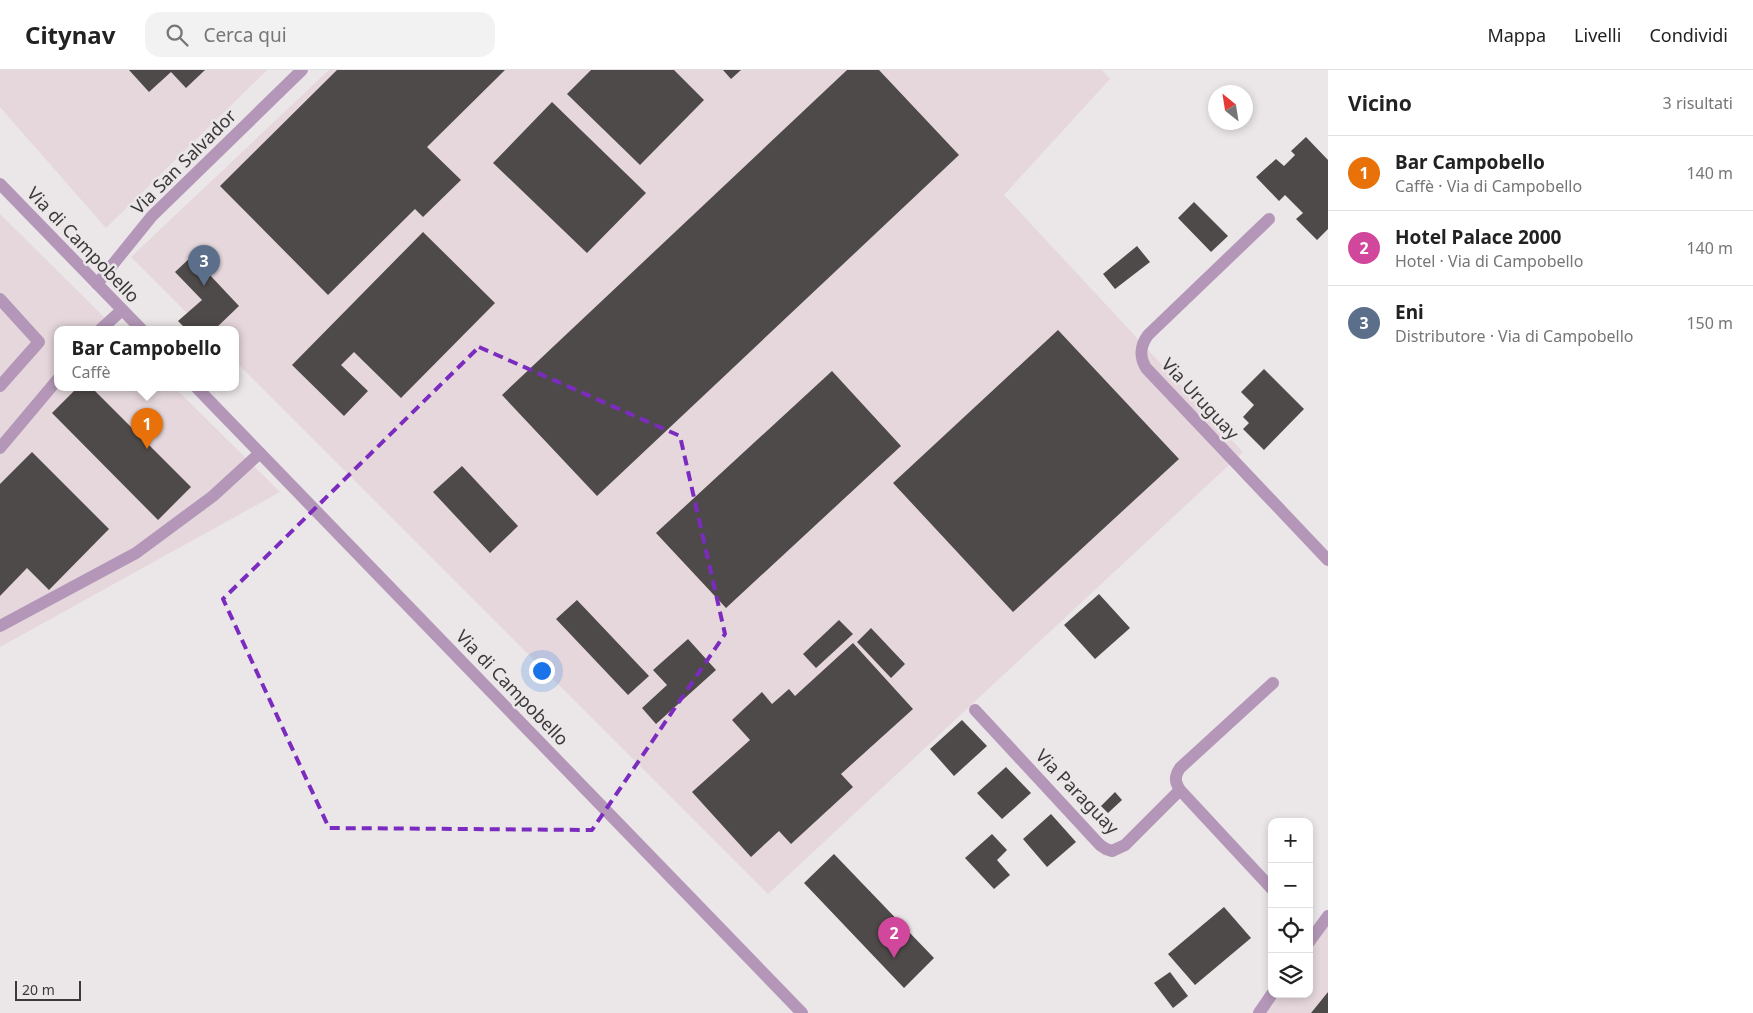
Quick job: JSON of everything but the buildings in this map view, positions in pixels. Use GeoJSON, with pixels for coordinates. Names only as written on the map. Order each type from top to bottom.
{"type":"FeatureCollection","features":[{"type":"Feature","properties":{"kind":"street","name":"Via San Salvador"},"geometry":{"type":"LineString","coordinates":[[97,284],[152,216],[302,70]]}},
{"type":"Feature","properties":{"kind":"street","name":"Via di Campobello"},"geometry":{"type":"LineString","coordinates":[[0,184],[138,326]]}},
{"type":"Feature","properties":{"kind":"street","name":"Via Uruguay"},"geometry":{"type":"LineString","coordinates":[[1269,219],[1148,335],[1143,342],[1140,355],[1146,368],[1328,560]]}},
{"type":"Feature","properties":{"kind":"street"},"geometry":{"type":"LineString","coordinates":[[0,299],[39,342],[0,386]]}},
{"type":"Feature","properties":{"kind":"street"},"geometry":{"type":"LineString","coordinates":[[104,326],[122,310]]}},
{"type":"Feature","properties":{"kind":"street"},"geometry":{"type":"LineString","coordinates":[[0,448],[54,384]]}},
{"type":"Feature","properties":{"kind":"street","name":"Via di Campobello"},"geometry":{"type":"LineString","coordinates":[[200,391],[802,1013]]}},
{"type":"Feature","properties":{"kind":"street"},"geometry":{"type":"LineString","coordinates":[[0,626],[136,553],[213,496],[260,453]]}},
{"type":"Feature","properties":{"kind":"street"},"geometry":{"type":"LineString","coordinates":[[1268,885],[1180,790],[1175,780],[1180,768],[1273,683]]}},
{"type":"Feature","properties":{"kind":"street","name":"Via Paraguay"},"geometry":{"type":"LineString","coordinates":[[975,710],[1100,845],[1109,851],[1125,844],[1180,790]]}},
{"type":"Feature","properties":{"kind":"street"},"geometry":{"type":"LineString","coordinates":[[1313,933],[1328,916]]}},
{"type":"Feature","properties":{"kind":"street"},"geometry":{"type":"LineString","coordinates":[[1259,1013],[1269,998]]}},
{"type":"Feature","properties":{"kind":"highlighted area"},"geometry":{"type":"Polygon","coordinates":[[[479,347],[680,436],[725,634],[592,830],[329,828],[223,599],[479,347]]]}},
{"type":"Feature","properties":{"kind":"shaded area"},"geometry":{"type":"Polygon","coordinates":[[[0,70],[267,70],[106,228],[0,107],[0,70]]]}},
{"type":"Feature","properties":{"kind":"shaded area"},"geometry":{"type":"Polygon","coordinates":[[[329,70],[1102,70],[1110,79],[1004,195],[1243,452],[768,894],[239,365],[239,326],[200,326],[131,257],[329,70]]]}},
{"type":"Feature","properties":{"kind":"shaded area"},"geometry":{"type":"Polygon","coordinates":[[[0,214],[113,326],[54,326],[54,391],[178,391],[280,492],[0,647],[0,214]]]}},
{"type":"Feature","properties":{"kind":"shaded area"},"geometry":{"type":"Polygon","coordinates":[[[1328,916],[1328,1013],[1259,1013],[1269,998],[1313,998],[1313,937],[1328,916]]]}},
{"type":"Feature","properties":{"kind":"place","name":"Eni"},"geometry":{"type":"Point","coordinates":[204,286]}},
{"type":"Feature","properties":{"kind":"place","name":"Bar Campobello"},"geometry":{"type":"Point","coordinates":[147,449]}},
{"type":"Feature","properties":{"kind":"place","name":"Hotel Palace 2000"},"geometry":{"type":"Point","coordinates":[894,958]}}]}
